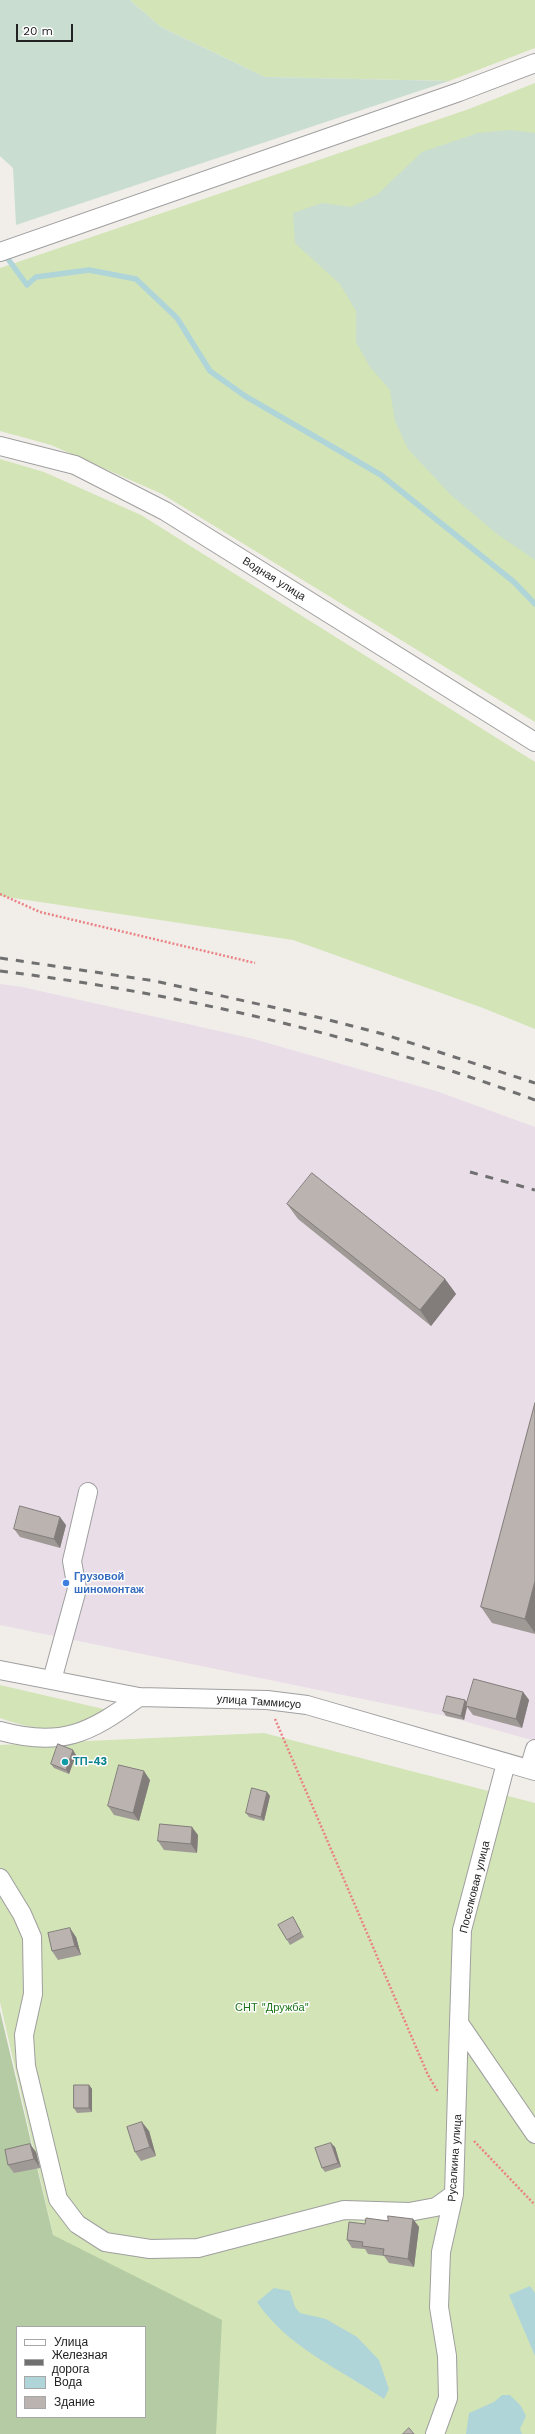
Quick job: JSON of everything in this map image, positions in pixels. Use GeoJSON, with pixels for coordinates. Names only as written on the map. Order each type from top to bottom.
{"type":"FeatureCollection","features":[{"type":"Feature","properties":{"kind":"street"},"geometry":{"type":"LineString","coordinates":[[0,252],[459,92],[535,63]]}},
{"type":"Feature","properties":{"kind":"street","name":"Водная улица"},"geometry":{"type":"LineString","coordinates":[[0,446],[75,464],[165,511],[535,742]]}},
{"type":"Feature","properties":{"kind":"street"},"geometry":{"type":"LineString","coordinates":[[52,1680],[77,1590],[72,1561],[88,1492]]}},
{"type":"Feature","properties":{"kind":"street","name":"улица Таммисуо"},"geometry":{"type":"LineString","coordinates":[[0,1670],[139,1698],[267,1700],[307,1705],[532,1770]]}},
{"type":"Feature","properties":{"kind":"street"},"geometry":{"type":"LineString","coordinates":[[0,1731],[36,1739],[72,1735],[91,1729],[106,1721],[139,1698]]}},
{"type":"Feature","properties":{"kind":"street"},"geometry":{"type":"LineString","coordinates":[[532,1770],[535,1749]]}},
{"type":"Feature","properties":{"kind":"street","name":"Поселковая улица"},"geometry":{"type":"LineString","coordinates":[[459,2023],[462,1930],[506,1763]]}},
{"type":"Feature","properties":{"kind":"street"},"geometry":{"type":"LineString","coordinates":[[0,1878],[22,1914],[32,1937],[33,1994],[24,2035],[26,2066],[58,2199],[77,2224],[105,2242],[150,2249],[198,2248],[344,2210],[409,2212],[436,2207],[454,2194]]}},
{"type":"Feature","properties":{"kind":"street"},"geometry":{"type":"LineString","coordinates":[[459,2023],[535,2134]]}},
{"type":"Feature","properties":{"kind":"street","name":"Русалкина улица"},"geometry":{"type":"LineString","coordinates":[[435,2434],[448,2398],[447,2356],[439,2307],[441,2252],[454,2194],[458,2123],[459,2023]]}},
{"type":"Feature","properties":{"kind":"path"},"geometry":{"type":"LineString","coordinates":[[0,894],[40,912],[256,963]]}},
{"type":"Feature","properties":{"kind":"path"},"geometry":{"type":"LineString","coordinates":[[267,1700],[428,2075],[439,2093]]}},
{"type":"Feature","properties":{"kind":"path"},"geometry":{"type":"LineString","coordinates":[[458,2123],[535,2205]]}},
{"type":"Feature","properties":{"kind":"shaded area"},"geometry":{"type":"Polygon","coordinates":[[[0,984],[22,987],[250,1038],[439,1092],[535,1127],[535,1741],[446,1716],[0,1625],[0,984]]]}},
{"type":"Feature","properties":{"kind":"green space"},"geometry":{"type":"Polygon","coordinates":[[[0,0],[130,0],[161,27],[265,77],[449,81],[16,225],[13,168],[0,156],[0,0]]]}},
{"type":"Feature","properties":{"kind":"green space"},"geometry":{"type":"Polygon","coordinates":[[[130,0],[535,0],[535,48],[449,81],[265,77],[161,27],[130,0]]]}},
{"type":"Feature","properties":{"kind":"green space"},"geometry":{"type":"Polygon","coordinates":[[[535,83],[535,722],[162,494],[51,445],[0,431],[0,268],[469,109],[535,83]]]}},
{"type":"Feature","properties":{"kind":"green space"},"geometry":{"type":"Polygon","coordinates":[[[511,130],[535,133],[535,560],[497,534],[451,495],[408,449],[395,421],[390,390],[370,367],[356,342],[356,311],[340,284],[295,243],[293,213],[322,203],[351,207],[378,194],[422,152],[478,133],[511,130]]]}},
{"type":"Feature","properties":{"kind":"green space"},"geometry":{"type":"Polygon","coordinates":[[[0,459],[44,472],[141,515],[535,762],[535,1029],[483,1008],[293,940],[0,896],[0,459]]]}},
{"type":"Feature","properties":{"kind":"green space"},"geometry":{"type":"Polygon","coordinates":[[[0,1685],[108,1710],[67,1726],[55,1728],[31,1727],[0,1718],[0,1685]]]}},
{"type":"Feature","properties":{"kind":"green space","name":"СНТ \"Дружба\""},"geometry":{"type":"Polygon","coordinates":[[[264,1733],[535,1803],[535,2434],[98,2434],[146,2418],[146,2326],[74,2326],[0,2002],[0,1745],[264,1733]]]}},
{"type":"Feature","properties":{"kind":"green space"},"geometry":{"type":"Polygon","coordinates":[[[0,2011],[53,2235],[222,2320],[216,2434],[0,2434],[0,2011]]]}},
{"type":"Feature","properties":{"kind":"water"},"geometry":{"type":"Polygon","coordinates":[[[530,2286],[535,2293],[535,2356],[509,2295],[530,2286]]]}},
{"type":"Feature","properties":{"kind":"water"},"geometry":{"type":"Polygon","coordinates":[[[274,2288],[290,2291],[295,2307],[300,2313],[326,2319],[357,2337],[379,2360],[389,2389],[384,2399],[299,2345],[269,2318],[257,2302],[274,2288]]]}},
{"type":"Feature","properties":{"kind":"water"},"geometry":{"type":"Polygon","coordinates":[[[502,2395],[510,2395],[521,2406],[526,2416],[520,2429],[522,2434],[466,2434],[469,2413],[494,2402],[502,2395]]]}},
{"type":"Feature","properties":{"kind":"building"},"geometry":{"type":"Polygon","coordinates":[[[312,1173],[445,1279],[420,1310],[287,1204],[312,1173]]]}},
{"type":"Feature","properties":{"kind":"building"},"geometry":{"type":"Polygon","coordinates":[[[535,1403],[535,1581],[525,1619],[481,1607],[535,1403]]]}},
{"type":"Feature","properties":{"kind":"building"},"geometry":{"type":"Polygon","coordinates":[[[20,1506],[60,1517],[54,1539],[14,1529],[20,1506]]]}},
{"type":"Feature","properties":{"kind":"building"},"geometry":{"type":"Polygon","coordinates":[[[474,1679],[523,1692],[516,1719],[466,1706],[474,1679]]]}},
{"type":"Feature","properties":{"kind":"building"},"geometry":{"type":"Polygon","coordinates":[[[447,1696],[465,1700],[461,1716],[443,1711],[447,1696]]]}},
{"type":"Feature","properties":{"kind":"building","name":"ТП-43"},"geometry":{"type":"Polygon","coordinates":[[[58,1744],[73,1750],[66,1770],[51,1764],[58,1744]]]}},
{"type":"Feature","properties":{"kind":"building"},"geometry":{"type":"Polygon","coordinates":[[[119,1765],[144,1771],[133,1813],[108,1806],[119,1765]]]}},
{"type":"Feature","properties":{"kind":"building"},"geometry":{"type":"Polygon","coordinates":[[[252,1788],[267,1792],[261,1817],[246,1813],[252,1788]]]}},
{"type":"Feature","properties":{"kind":"building"},"geometry":{"type":"Polygon","coordinates":[[[160,1824],[192,1827],[191,1844],[158,1841],[160,1824]]]}},
{"type":"Feature","properties":{"kind":"building"},"geometry":{"type":"Polygon","coordinates":[[[293,1917],[301,1932],[287,1940],[278,1925],[293,1917]]]}},
{"type":"Feature","properties":{"kind":"building"},"geometry":{"type":"Polygon","coordinates":[[[70,1928],[75,1946],[52,1951],[48,1933],[70,1928]]]}},
{"type":"Feature","properties":{"kind":"building"},"geometry":{"type":"Polygon","coordinates":[[[74,2085],[89,2085],[89,2108],[74,2108],[74,2085]]]}},
{"type":"Feature","properties":{"kind":"building"},"geometry":{"type":"Polygon","coordinates":[[[142,2122],[150,2147],[135,2152],[127,2127],[142,2122]]]}},
{"type":"Feature","properties":{"kind":"building"},"geometry":{"type":"Polygon","coordinates":[[[331,2143],[338,2163],[322,2168],[315,2148],[331,2143]]]}},
{"type":"Feature","properties":{"kind":"building"},"geometry":{"type":"Polygon","coordinates":[[[30,2144],[34,2159],[8,2165],[5,2150],[30,2144]]]}},
{"type":"Feature","properties":{"kind":"building"},"geometry":{"type":"Polygon","coordinates":[[[388,2216],[413,2219],[408,2259],[383,2255],[384,2249],[362,2246],[363,2242],[347,2240],[349,2222],[365,2224],[366,2218],[388,2221],[388,2216]]]}},
{"type":"Feature","properties":{"kind":"building"},"geometry":{"type":"Polygon","coordinates":[[[409,2428],[414,2434],[403,2434],[409,2428]]]}},
{"type":"Feature","properties":{"kind":"waterway"},"geometry":{"type":"LineString","coordinates":[[8,259],[27,285],[36,277],[89,270],[136,279],[177,318],[210,371],[245,396],[381,475],[514,582],[535,604]]}},
{"type":"Feature","properties":{"kind":"railway"},"geometry":{"type":"LineString","coordinates":[[0,958],[155,981],[321,1018],[383,1034],[535,1083]]}},
{"type":"Feature","properties":{"kind":"railway"},"geometry":{"type":"LineString","coordinates":[[0,971],[68,980],[136,992],[271,1020],[405,1056],[471,1077],[535,1100]]}},
{"type":"Feature","properties":{"kind":"railway"},"geometry":{"type":"LineString","coordinates":[[470,1172],[535,1190]]}},
{"type":"Feature","properties":{"kind":"place","name":"Грузовой шиномонтаж"},"geometry":{"type":"Point","coordinates":[66,1583]}},
{"type":"Feature","properties":{"kind":"place","name":"ТП-43"},"geometry":{"type":"Point","coordinates":[65,1762]}}]}
